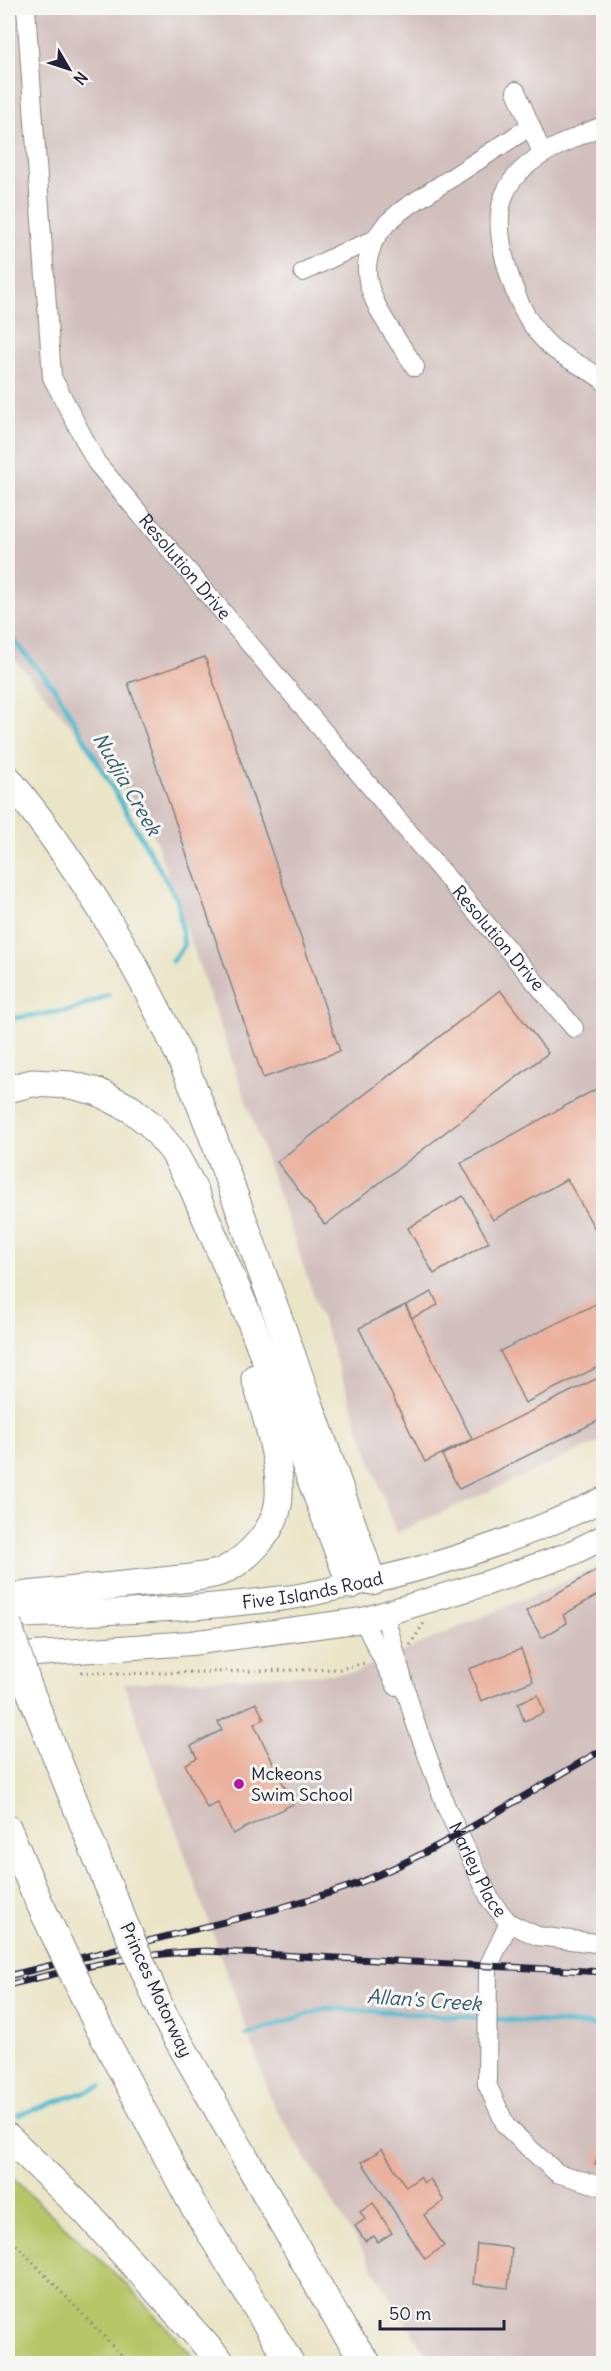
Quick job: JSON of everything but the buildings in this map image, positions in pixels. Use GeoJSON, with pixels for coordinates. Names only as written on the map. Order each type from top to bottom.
{"type":"FeatureCollection","features":[{"type":"Feature","properties":{"kind":"highway"},"geometry":{"type":"LineString","coordinates":[[8,779],[73,866],[104,915],[136,971],[187,1075],[247,1232],[361,1583]]}},
{"type":"Feature","properties":{"kind":"highway"},"geometry":{"type":"LineString","coordinates":[[8,1089],[42,1083],[71,1085],[98,1092],[131,1109],[151,1125],[173,1151],[192,1186],[361,1583]]}},
{"type":"Feature","properties":{"kind":"highway"},"geometry":{"type":"LineString","coordinates":[[8,1596],[161,1583],[221,1572],[256,1546],[270,1526],[278,1506],[278,1478],[263,1404],[233,1311],[230,1275]]}},
{"type":"Feature","properties":{"kind":"highway","name":"Princes Motorway"},"geometry":{"type":"LineString","coordinates":[[8,1624],[28,1686],[162,2012],[343,2329],[368,2364]]}},
{"type":"Feature","properties":{"kind":"highway"},"geometry":{"type":"LineString","coordinates":[[8,1829],[38,1900],[98,2026],[190,2200],[291,2364]]}},
{"type":"Feature","properties":{"kind":"highway"},"geometry":{"type":"LineString","coordinates":[[8,2137],[86,2212],[223,2364]]}},
{"type":"Feature","properties":{"kind":"main road","name":"Five Islands Road"},"geometry":{"type":"LineString","coordinates":[[8,1616],[155,1610],[285,1598],[361,1583],[483,1550],[561,1520],[603,1500]]}},
{"type":"Feature","properties":{"kind":"main road","name":"Five Islands Road"},"geometry":{"type":"LineString","coordinates":[[8,1656],[191,1643],[374,1617],[560,1557],[603,1537]]}},
{"type":"Feature","properties":{"kind":"main road"},"geometry":{"type":"LineString","coordinates":[[361,1583],[374,1617]]}},
{"type":"Feature","properties":{"kind":"street","name":"Resolution Drive"},"geometry":{"type":"LineString","coordinates":[[26,8],[51,377],[96,462],[574,1028]]}},
{"type":"Feature","properties":{"kind":"street"},"geometry":{"type":"LineString","coordinates":[[516,91],[542,153]]}},
{"type":"Feature","properties":{"kind":"street"},"geometry":{"type":"LineString","coordinates":[[415,367],[374,300],[367,272],[368,256],[374,240],[386,224],[402,210],[531,126]]}},
{"type":"Feature","properties":{"kind":"street"},"geometry":{"type":"LineString","coordinates":[[603,126],[542,153],[520,169],[510,182],[499,215],[502,251],[514,294],[531,324],[550,346],[590,369],[603,381]]}},
{"type":"Feature","properties":{"kind":"street"},"geometry":{"type":"LineString","coordinates":[[303,272],[374,240]]}},
{"type":"Feature","properties":{"kind":"street","name":"Marley Place"},"geometry":{"type":"LineString","coordinates":[[374,1617],[457,1833],[490,1901],[509,1923],[537,1936],[603,1944]]}},
{"type":"Feature","properties":{"kind":"street"},"geometry":{"type":"LineString","coordinates":[[509,1923],[488,1966],[487,2084],[506,2126],[557,2173],[603,2187]]}},
{"type":"Feature","properties":{"kind":"path"},"geometry":{"type":"LineString","coordinates":[[76,1672],[118,1674],[340,1669],[367,1661]]}},
{"type":"Feature","properties":{"kind":"path"},"geometry":{"type":"LineString","coordinates":[[8,2236],[130,2364]]}},
{"type":"Feature","properties":{"kind":"shaded area"},"geometry":{"type":"Polygon","coordinates":[[[8,8],[603,8],[603,1440],[396,1533],[148,818],[8,651],[8,8]]]}},
{"type":"Feature","properties":{"kind":"shaded area"},"geometry":{"type":"Polygon","coordinates":[[[603,1565],[603,2363],[431,2363],[273,2104],[124,1683],[353,1673],[603,1565]]]}},
{"type":"Feature","properties":{"kind":"green space"},"geometry":{"type":"Polygon","coordinates":[[[8,2174],[128,2286],[199,2363],[8,2363],[8,2174]]]}},
{"type":"Feature","properties":{"kind":"waterway","name":"Nudjia Creek"},"geometry":{"type":"LineString","coordinates":[[8,634],[56,690],[178,901],[184,946],[172,961]]}},
{"type":"Feature","properties":{"kind":"waterway","name":"Nudjia Creek"},"geometry":{"type":"LineString","coordinates":[[8,1019],[72,1010],[108,995]]}},
{"type":"Feature","properties":{"kind":"waterway","name":"Allan's Creek"},"geometry":{"type":"LineString","coordinates":[[246,2035],[327,2008],[604,2026]]}},
{"type":"Feature","properties":{"kind":"waterway","name":"Allan's Creek"},"geometry":{"type":"LineString","coordinates":[[18,2115],[101,2086]]}},
{"type":"Feature","properties":{"kind":"railway"},"geometry":{"type":"LineString","coordinates":[[8,1976],[276,1909],[359,1883],[453,1838],[604,1749]]}},
{"type":"Feature","properties":{"kind":"railway"},"geometry":{"type":"LineString","coordinates":[[8,1985],[130,1958],[205,1951],[604,1972]]}},
{"type":"Feature","properties":{"kind":"place","name":"Mckeons Swim School"},"geometry":{"type":"Point","coordinates":[239,1784]}}]}
